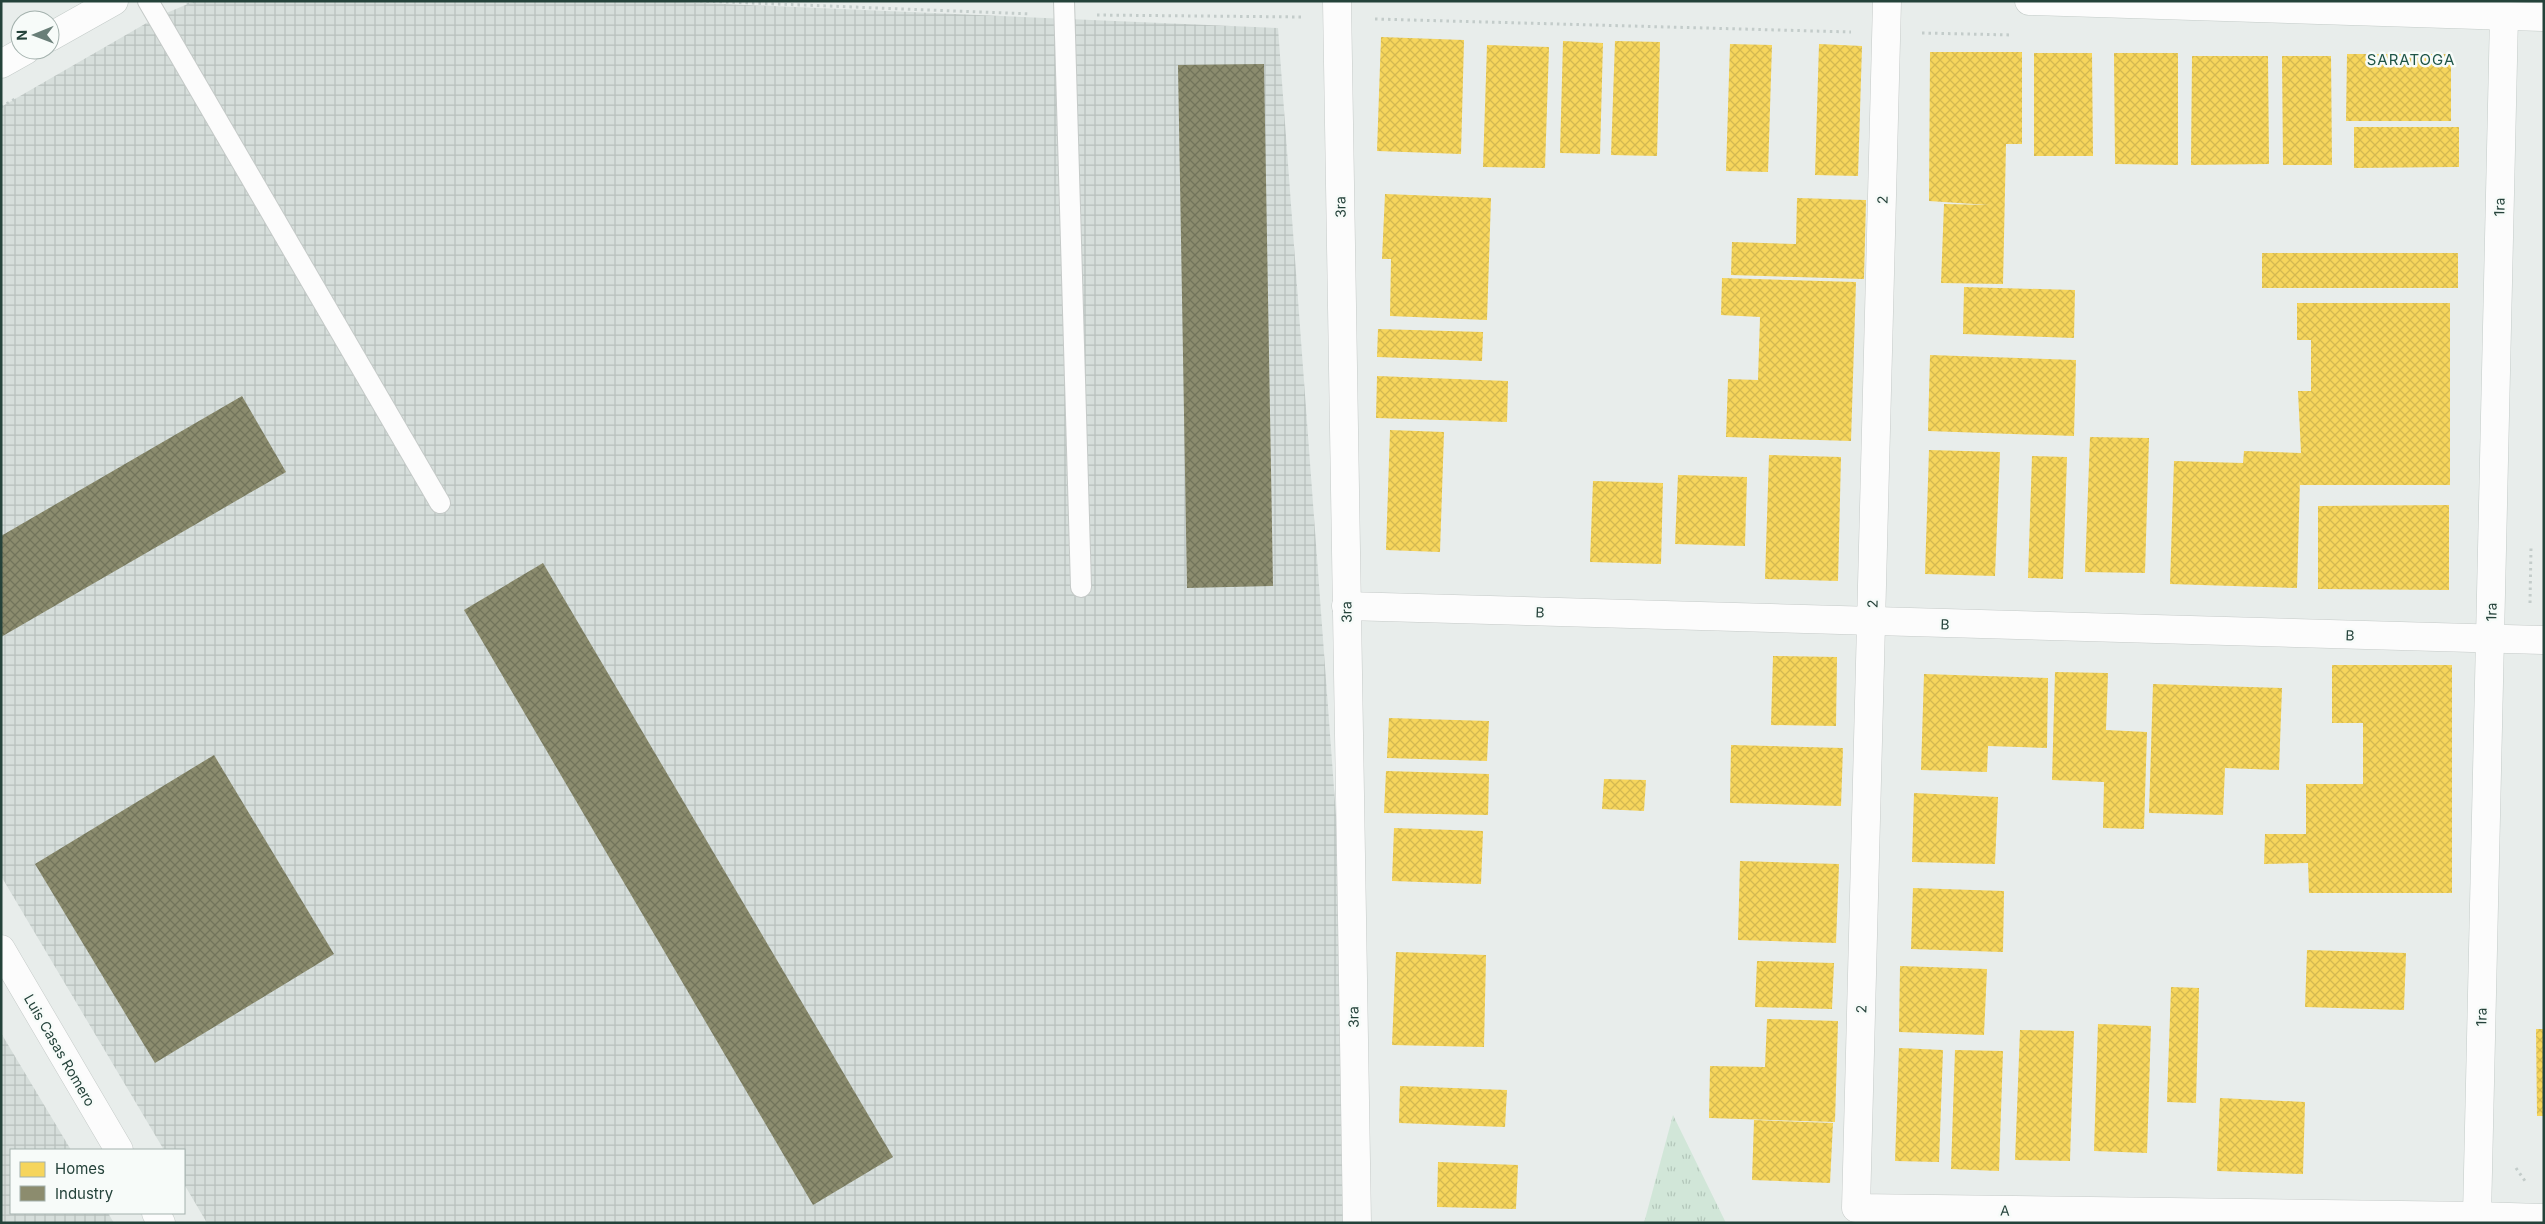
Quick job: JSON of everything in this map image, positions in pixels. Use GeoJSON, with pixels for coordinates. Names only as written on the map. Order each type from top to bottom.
{"type":"FeatureCollection","features":[{"type":"Feature","properties":{"kind":"street"},"geometry":{"type":"LineString","coordinates":[[60,31],[114,1]]}},
{"type":"Feature","properties":{"kind":"street","name":"2"},"geometry":{"type":"LineString","coordinates":[[1856,1208],[1887,1]]}},
{"type":"Feature","properties":{"kind":"street"},"geometry":{"type":"LineString","coordinates":[[2029,1],[2504,8],[2544,16]]}},
{"type":"Feature","properties":{"kind":"street","name":"1ra"},"geometry":{"type":"LineString","coordinates":[[2477,1219],[2504,8]]}},
{"type":"Feature","properties":{"kind":"street","name":"3ra"},"geometry":{"type":"LineString","coordinates":[[1338,9],[1357,1223]]}},
{"type":"Feature","properties":{"kind":"street","name":"B"},"geometry":{"type":"LineString","coordinates":[[1346,606],[2544,640]]}},
{"type":"Feature","properties":{"kind":"street","name":"Luis Casas Romero"},"geometry":{"type":"LineString","coordinates":[[1,949],[118,1149]]}},
{"type":"Feature","properties":{"kind":"street","name":"A"},"geometry":{"type":"LineString","coordinates":[[1856,1208],[2477,1219],[2544,1218]]}},
{"type":"Feature","properties":{"kind":"lane"},"geometry":{"type":"LineString","coordinates":[[148,1],[440,503]]}},
{"type":"Feature","properties":{"kind":"lane"},"geometry":{"type":"LineString","coordinates":[[1065,8],[1081,587]]}},
{"type":"Feature","properties":{"kind":"path"},"geometry":{"type":"LineString","coordinates":[[700,1],[1065,8],[1338,9],[1886,32],[2015,35]]}},
{"type":"Feature","properties":{"kind":"shaded area"},"geometry":{"type":"Polygon","coordinates":[[[195,1],[656,1],[1278,28],[1366,1223],[207,1223],[185,1186],[185,1149],[163,1149],[1,876],[1,107],[157,17],[195,1]]]}},
{"type":"Feature","properties":{"kind":"shaded area"},"geometry":{"type":"Polygon","coordinates":[[[1,1033],[70,1149],[10,1149],[10,1214],[109,1214],[114,1223],[1,1223],[1,1033]]]}},
{"type":"Feature","properties":{"kind":"green space"},"geometry":{"type":"Polygon","coordinates":[[[1673,1115],[1726,1223],[1644,1223],[1673,1115]]]}},
{"type":"Feature","properties":{"kind":"building: Homes"},"geometry":{"type":"Polygon","coordinates":[[[1381,37],[1464,40],[1461,154],[1377,151],[1381,37]]]}},
{"type":"Feature","properties":{"kind":"building: Homes"},"geometry":{"type":"Polygon","coordinates":[[[1563,41],[1603,43],[1600,154],[1560,153],[1563,41]]]}},
{"type":"Feature","properties":{"kind":"building: Homes"},"geometry":{"type":"Polygon","coordinates":[[[1615,41],[1660,42],[1657,156],[1611,155],[1615,41]]]}},
{"type":"Feature","properties":{"kind":"building: Homes"},"geometry":{"type":"Polygon","coordinates":[[[1730,44],[1772,45],[1768,172],[1726,171],[1730,44]]]}},
{"type":"Feature","properties":{"kind":"building: Homes"},"geometry":{"type":"Polygon","coordinates":[[[1819,44],[1862,46],[1858,176],[1815,175],[1819,44]]]}},
{"type":"Feature","properties":{"kind":"building: Homes"},"geometry":{"type":"Polygon","coordinates":[[[1487,45],[1549,47],[1545,168],[1483,167],[1487,45]]]}},
{"type":"Feature","properties":{"kind":"building: Homes"},"geometry":{"type":"Polygon","coordinates":[[[1930,52],[2022,52],[2022,144],[2006,144],[2003,284],[1941,283],[1944,204],[1989,205],[1929,201],[1930,52]]]}},
{"type":"Feature","properties":{"kind":"building: Homes"},"geometry":{"type":"Polygon","coordinates":[[[2034,53],[2092,53],[2093,156],[2034,156],[2034,53]]]}},
{"type":"Feature","properties":{"kind":"building: Homes"},"geometry":{"type":"Polygon","coordinates":[[[2114,53],[2178,53],[2178,165],[2115,164],[2114,53]]]}},
{"type":"Feature","properties":{"kind":"building: Homes"},"geometry":{"type":"Polygon","coordinates":[[[2347,54],[2451,54],[2451,121],[2346,121],[2347,54]]]}},
{"type":"Feature","properties":{"kind":"building: Homes"},"geometry":{"type":"Polygon","coordinates":[[[2192,56],[2268,56],[2269,164],[2191,165],[2192,56]]]}},
{"type":"Feature","properties":{"kind":"building: Homes"},"geometry":{"type":"Polygon","coordinates":[[[2282,56],[2331,56],[2332,165],[2283,165],[2282,56]]]}},
{"type":"Feature","properties":{"kind":"building: Homes"},"geometry":{"type":"Polygon","coordinates":[[[2354,127],[2459,127],[2459,167],[2354,168],[2354,127]]]}},
{"type":"Feature","properties":{"kind":"building: Homes"},"geometry":{"type":"Polygon","coordinates":[[[1385,194],[1491,198],[1487,320],[1390,316],[1391,259],[1382,259],[1385,194]]]}},
{"type":"Feature","properties":{"kind":"building: Homes"},"geometry":{"type":"Polygon","coordinates":[[[1797,198],[1866,200],[1864,279],[1731,275],[1732,242],[1796,244],[1797,198]]]}},
{"type":"Feature","properties":{"kind":"building: Homes"},"geometry":{"type":"Polygon","coordinates":[[[2262,253],[2458,253],[2458,288],[2262,288],[2262,253]]]}},
{"type":"Feature","properties":{"kind":"building: Homes"},"geometry":{"type":"Polygon","coordinates":[[[1722,278],[1856,282],[1851,441],[1726,437],[1728,379],[1758,380],[1760,317],[1721,315],[1722,278]]]}},
{"type":"Feature","properties":{"kind":"building: Homes"},"geometry":{"type":"Polygon","coordinates":[[[1964,287],[2075,290],[2074,338],[1963,334],[1964,287]]]}},
{"type":"Feature","properties":{"kind":"building: Homes"},"geometry":{"type":"Polygon","coordinates":[[[2297,303],[2450,303],[2450,485],[2300,485],[2300,478],[2297,588],[2170,584],[2174,461],[2243,463],[2244,451],[2301,453],[2298,391],[2311,391],[2311,340],[2297,340],[2297,303]]]}},
{"type":"Feature","properties":{"kind":"building: Homes"},"geometry":{"type":"Polygon","coordinates":[[[1378,329],[1483,332],[1482,361],[1377,357],[1378,329]]]}},
{"type":"Feature","properties":{"kind":"building: Homes"},"geometry":{"type":"Polygon","coordinates":[[[1930,355],[2076,360],[2074,436],[1928,431],[1930,355]]]}},
{"type":"Feature","properties":{"kind":"building: Homes"},"geometry":{"type":"Polygon","coordinates":[[[1377,376],[1508,381],[1507,422],[1376,418],[1377,376]]]}},
{"type":"Feature","properties":{"kind":"building: Homes"},"geometry":{"type":"Polygon","coordinates":[[[1390,430],[1444,432],[1440,552],[1386,550],[1390,430]]]}},
{"type":"Feature","properties":{"kind":"building: Homes"},"geometry":{"type":"Polygon","coordinates":[[[2090,437],[2149,438],[2145,573],[2085,572],[2090,437]]]}},
{"type":"Feature","properties":{"kind":"building: Homes"},"geometry":{"type":"Polygon","coordinates":[[[1929,450],[2000,452],[1995,576],[1925,574],[1929,450]]]}},
{"type":"Feature","properties":{"kind":"building: Homes"},"geometry":{"type":"Polygon","coordinates":[[[1769,455],[1841,457],[1838,581],[1765,579],[1769,455]]]}},
{"type":"Feature","properties":{"kind":"building: Homes"},"geometry":{"type":"Polygon","coordinates":[[[2032,456],[2067,457],[2063,579],[2028,578],[2032,456]]]}},
{"type":"Feature","properties":{"kind":"building: Homes"},"geometry":{"type":"Polygon","coordinates":[[[1678,475],[1747,477],[1745,546],[1675,544],[1678,475]]]}},
{"type":"Feature","properties":{"kind":"building: Homes"},"geometry":{"type":"Polygon","coordinates":[[[1593,481],[1663,483],[1661,564],[1590,562],[1593,481]]]}},
{"type":"Feature","properties":{"kind":"building: Homes"},"geometry":{"type":"Polygon","coordinates":[[[2449,505],[2449,590],[2318,589],[2318,506],[2449,505]]]}},
{"type":"Feature","properties":{"kind":"building: Homes"},"geometry":{"type":"Polygon","coordinates":[[[1773,656],[1837,657],[1836,726],[1771,725],[1773,656]]]}},
{"type":"Feature","properties":{"kind":"building: Homes"},"geometry":{"type":"Polygon","coordinates":[[[2332,665],[2452,665],[2452,893],[2309,893],[2308,863],[2264,864],[2265,834],[2306,834],[2306,784],[2363,784],[2363,723],[2332,723],[2332,665]]]}},
{"type":"Feature","properties":{"kind":"building: Homes"},"geometry":{"type":"Polygon","coordinates":[[[2055,672],[2108,673],[2106,730],[2147,732],[2144,829],[2103,828],[2104,782],[2052,780],[2055,672]]]}},
{"type":"Feature","properties":{"kind":"building: Homes"},"geometry":{"type":"Polygon","coordinates":[[[1924,674],[2048,678],[2047,748],[1988,746],[1987,772],[1921,770],[1924,674]]]}},
{"type":"Feature","properties":{"kind":"building: Homes"},"geometry":{"type":"Polygon","coordinates":[[[2153,684],[2282,688],[2279,770],[2225,768],[2223,815],[2149,813],[2153,684]]]}},
{"type":"Feature","properties":{"kind":"building: Homes"},"geometry":{"type":"Polygon","coordinates":[[[1389,718],[1489,721],[1487,761],[1387,758],[1389,718]]]}},
{"type":"Feature","properties":{"kind":"building: Homes"},"geometry":{"type":"Polygon","coordinates":[[[1731,745],[1843,748],[1841,806],[1730,803],[1731,745]]]}},
{"type":"Feature","properties":{"kind":"building: Homes"},"geometry":{"type":"Polygon","coordinates":[[[1386,771],[1489,774],[1488,815],[1384,813],[1386,771]]]}},
{"type":"Feature","properties":{"kind":"building: Homes"},"geometry":{"type":"Polygon","coordinates":[[[1604,779],[1646,780],[1644,811],[1602,809],[1604,779]]]}},
{"type":"Feature","properties":{"kind":"building: Homes"},"geometry":{"type":"Polygon","coordinates":[[[1914,793],[1998,797],[1995,864],[1912,862],[1914,793]]]}},
{"type":"Feature","properties":{"kind":"building: Homes"},"geometry":{"type":"Polygon","coordinates":[[[1394,828],[1483,831],[1481,884],[1392,881],[1394,828]]]}},
{"type":"Feature","properties":{"kind":"building: Homes"},"geometry":{"type":"Polygon","coordinates":[[[1740,861],[1839,864],[1836,943],[1738,940],[1740,861]]]}},
{"type":"Feature","properties":{"kind":"building: Homes"},"geometry":{"type":"Polygon","coordinates":[[[1913,888],[2004,891],[2003,952],[1911,949],[1913,888]]]}},
{"type":"Feature","properties":{"kind":"building: Homes"},"geometry":{"type":"Polygon","coordinates":[[[2307,950],[2406,953],[2404,1010],[2305,1007],[2307,950]]]}},
{"type":"Feature","properties":{"kind":"building: Homes"},"geometry":{"type":"Polygon","coordinates":[[[1396,952],[1486,955],[1484,1047],[1392,1045],[1396,952]]]}},
{"type":"Feature","properties":{"kind":"building: Homes"},"geometry":{"type":"Polygon","coordinates":[[[1757,961],[1834,963],[1832,1009],[1755,1007],[1757,961]]]}},
{"type":"Feature","properties":{"kind":"building: Homes"},"geometry":{"type":"Polygon","coordinates":[[[1900,966],[1987,969],[1984,1035],[1899,1032],[1900,966]]]}},
{"type":"Feature","properties":{"kind":"building: Homes"},"geometry":{"type":"Polygon","coordinates":[[[2171,987],[2199,988],[2196,1103],[2167,1102],[2171,987]]]}},
{"type":"Feature","properties":{"kind":"building: Homes"},"geometry":{"type":"Polygon","coordinates":[[[1767,1019],[1838,1021],[1835,1122],[1709,1118],[1710,1066],[1765,1067],[1767,1019]]]}},
{"type":"Feature","properties":{"kind":"building: Homes"},"geometry":{"type":"Polygon","coordinates":[[[2098,1024],[2151,1026],[2147,1153],[2094,1151],[2098,1024]]]}},
{"type":"Feature","properties":{"kind":"building: Homes"},"geometry":{"type":"Polygon","coordinates":[[[2536,1029],[2544,1029],[2544,1116],[2537,1116],[2536,1029]]]}},
{"type":"Feature","properties":{"kind":"building: Homes"},"geometry":{"type":"Polygon","coordinates":[[[2020,1030],[2074,1031],[2070,1161],[2015,1160],[2020,1030]]]}},
{"type":"Feature","properties":{"kind":"building: Homes"},"geometry":{"type":"Polygon","coordinates":[[[1899,1048],[1943,1050],[1939,1162],[1895,1161],[1899,1048]]]}},
{"type":"Feature","properties":{"kind":"building: Homes"},"geometry":{"type":"Polygon","coordinates":[[[1955,1050],[2003,1051],[1999,1171],[1951,1169],[1955,1050]]]}},
{"type":"Feature","properties":{"kind":"building: Homes"},"geometry":{"type":"Polygon","coordinates":[[[1400,1086],[1507,1090],[1505,1127],[1399,1123],[1400,1086]]]}},
{"type":"Feature","properties":{"kind":"building: Homes"},"geometry":{"type":"Polygon","coordinates":[[[2220,1098],[2305,1102],[2303,1174],[2217,1171],[2220,1098]]]}},
{"type":"Feature","properties":{"kind":"building: Homes"},"geometry":{"type":"Polygon","coordinates":[[[1754,1120],[1833,1123],[1830,1183],[1752,1180],[1754,1120]]]}},
{"type":"Feature","properties":{"kind":"building: Homes"},"geometry":{"type":"Polygon","coordinates":[[[1438,1162],[1518,1165],[1516,1209],[1437,1207],[1438,1162]]]}},
{"type":"Feature","properties":{"kind":"building: Industry"},"geometry":{"type":"Polygon","coordinates":[[[1264,64],[1273,586],[1187,588],[1178,65],[1264,64]]]}},
{"type":"Feature","properties":{"kind":"building: Industry"},"geometry":{"type":"Polygon","coordinates":[[[242,396],[286,472],[1,637],[1,536],[242,396]]]}},
{"type":"Feature","properties":{"kind":"building: Industry"},"geometry":{"type":"Polygon","coordinates":[[[543,563],[893,1157],[813,1205],[464,610],[543,563]]]}},
{"type":"Feature","properties":{"kind":"building: Industry"},"geometry":{"type":"Polygon","coordinates":[[[214,755],[334,954],[155,1063],[35,864],[214,755]]]}},
{"type":"Feature","properties":{"kind":"district","name":"SARATOGA"},"geometry":{"type":"Point","coordinates":[2411,59]}}]}
